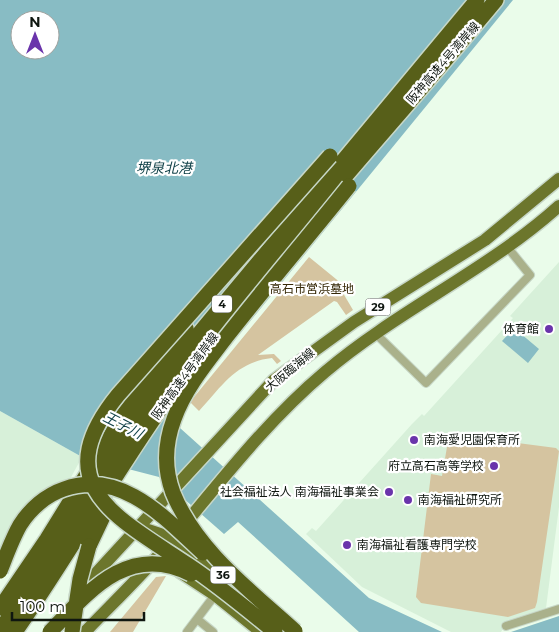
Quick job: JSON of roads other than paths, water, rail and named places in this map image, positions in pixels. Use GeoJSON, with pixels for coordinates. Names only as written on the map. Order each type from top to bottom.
{"type":"FeatureCollection","features":[{"type":"Feature","properties":{"kind":"highway"},"geometry":{"type":"LineString","coordinates":[[275,632],[202,574],[112,513],[95,490],[89,475],[88,459],[93,432],[107,408],[177,326],[475,0]]}},
{"type":"Feature","properties":{"kind":"highway","name":"阪神高速4号湾岸線"},"geometry":{"type":"LineString","coordinates":[[0,631],[139,416],[196,336],[475,0]]}},
{"type":"Feature","properties":{"kind":"highway","name":"阪神高速4号湾岸線"},"geometry":{"type":"LineString","coordinates":[[15,632],[152,421],[180,382],[342,179],[451,55],[496,0]]}},
{"type":"Feature","properties":{"kind":"highway"},"geometry":{"type":"LineString","coordinates":[[298,632],[216,557],[185,516],[169,479],[166,454],[171,428],[181,403],[210,358],[350,186],[451,55]]}},
{"type":"Feature","properties":{"kind":"highway"},"geometry":{"type":"LineString","coordinates":[[0,608],[46,539],[136,395],[182,332],[261,236]]}},
{"type":"Feature","properties":{"kind":"highway"},"geometry":{"type":"LineString","coordinates":[[72,632],[89,546],[112,496],[180,382]]}},
{"type":"Feature","properties":{"kind":"highway"},"geometry":{"type":"LineString","coordinates":[[0,571],[20,525],[37,505],[48,497],[72,486],[84,484],[108,486],[133,495],[158,512],[247,592],[298,632]]}},
{"type":"Feature","properties":{"kind":"highway"},"geometry":{"type":"LineString","coordinates":[[50,632],[104,580],[125,568],[147,564],[177,568],[195,576],[275,632]]}},
{"type":"Feature","properties":{"kind":"main road","name":"大阪臨海線"},"geometry":{"type":"LineString","coordinates":[[42,632],[274,380],[354,322],[485,240],[559,179]]}},
{"type":"Feature","properties":{"kind":"main road","name":"大阪臨海線"},"geometry":{"type":"LineString","coordinates":[[85,632],[157,557],[231,468],[292,402],[326,371],[376,334],[508,248],[559,206]]}},
{"type":"Feature","properties":{"kind":"main road","name":"36"},"geometry":{"type":"LineString","coordinates":[[139,526],[172,538],[298,632]]}},
{"type":"Feature","properties":{"kind":"main road","name":"36"},"geometry":{"type":"LineString","coordinates":[[139,526],[157,557],[215,595],[261,632]]}},
{"type":"Feature","properties":{"kind":"street"},"geometry":{"type":"LineString","coordinates":[[376,334],[426,383],[530,275],[508,248]]}},
{"type":"Feature","properties":{"kind":"street"},"geometry":{"type":"LineString","coordinates":[[187,632],[215,595]]}},
{"type":"Feature","properties":{"kind":"street"},"geometry":{"type":"LineString","coordinates":[[506,626],[559,609]]}},
{"type":"Feature","properties":{"kind":"street"},"geometry":{"type":"LineString","coordinates":[[197,619],[214,632]]}},
{"type":"Feature","properties":{"kind":"water","name":"堺泉北港"},"geometry":{"type":"Polygon","coordinates":[[[0,0],[513,0],[170,419],[369,598],[442,632],[359,632],[238,522],[224,534],[159,477],[82,457],[0,411],[0,0]]]}},
{"type":"Feature","properties":{"kind":"water"},"geometry":{"type":"Polygon","coordinates":[[[514,328],[539,349],[528,363],[502,341],[514,328]]]}},
{"type":"Feature","properties":{"kind":"water"},"geometry":{"type":"Polygon","coordinates":[[[559,616],[559,632],[511,632],[559,616]]]}},
{"type":"Feature","properties":{"kind":"place","name":"体育館"},"geometry":{"type":"Point","coordinates":[549,329]}},
{"type":"Feature","properties":{"kind":"place","name":"南海愛児園保育所"},"geometry":{"type":"Point","coordinates":[414,440]}},
{"type":"Feature","properties":{"kind":"place","name":"府立高石高等学校"},"geometry":{"type":"Point","coordinates":[494,466]}},
{"type":"Feature","properties":{"kind":"place","name":"社会福祉法人 南海福祉事業会"},"geometry":{"type":"Point","coordinates":[389,492]}},
{"type":"Feature","properties":{"kind":"place","name":"南海福祉研究所"},"geometry":{"type":"Point","coordinates":[408,500]}},
{"type":"Feature","properties":{"kind":"place","name":"南海福祉看護専門学校"},"geometry":{"type":"Point","coordinates":[347,545]}},
{"type":"Feature","properties":{"kind":"park label","name":"高石市営浜墓地"},"geometry":{"type":"Point","coordinates":[312,289]}},
{"type":"Feature","properties":{"kind":"water label","name":"王子川"},"geometry":{"type":"Point","coordinates":[123,425]}}]}
